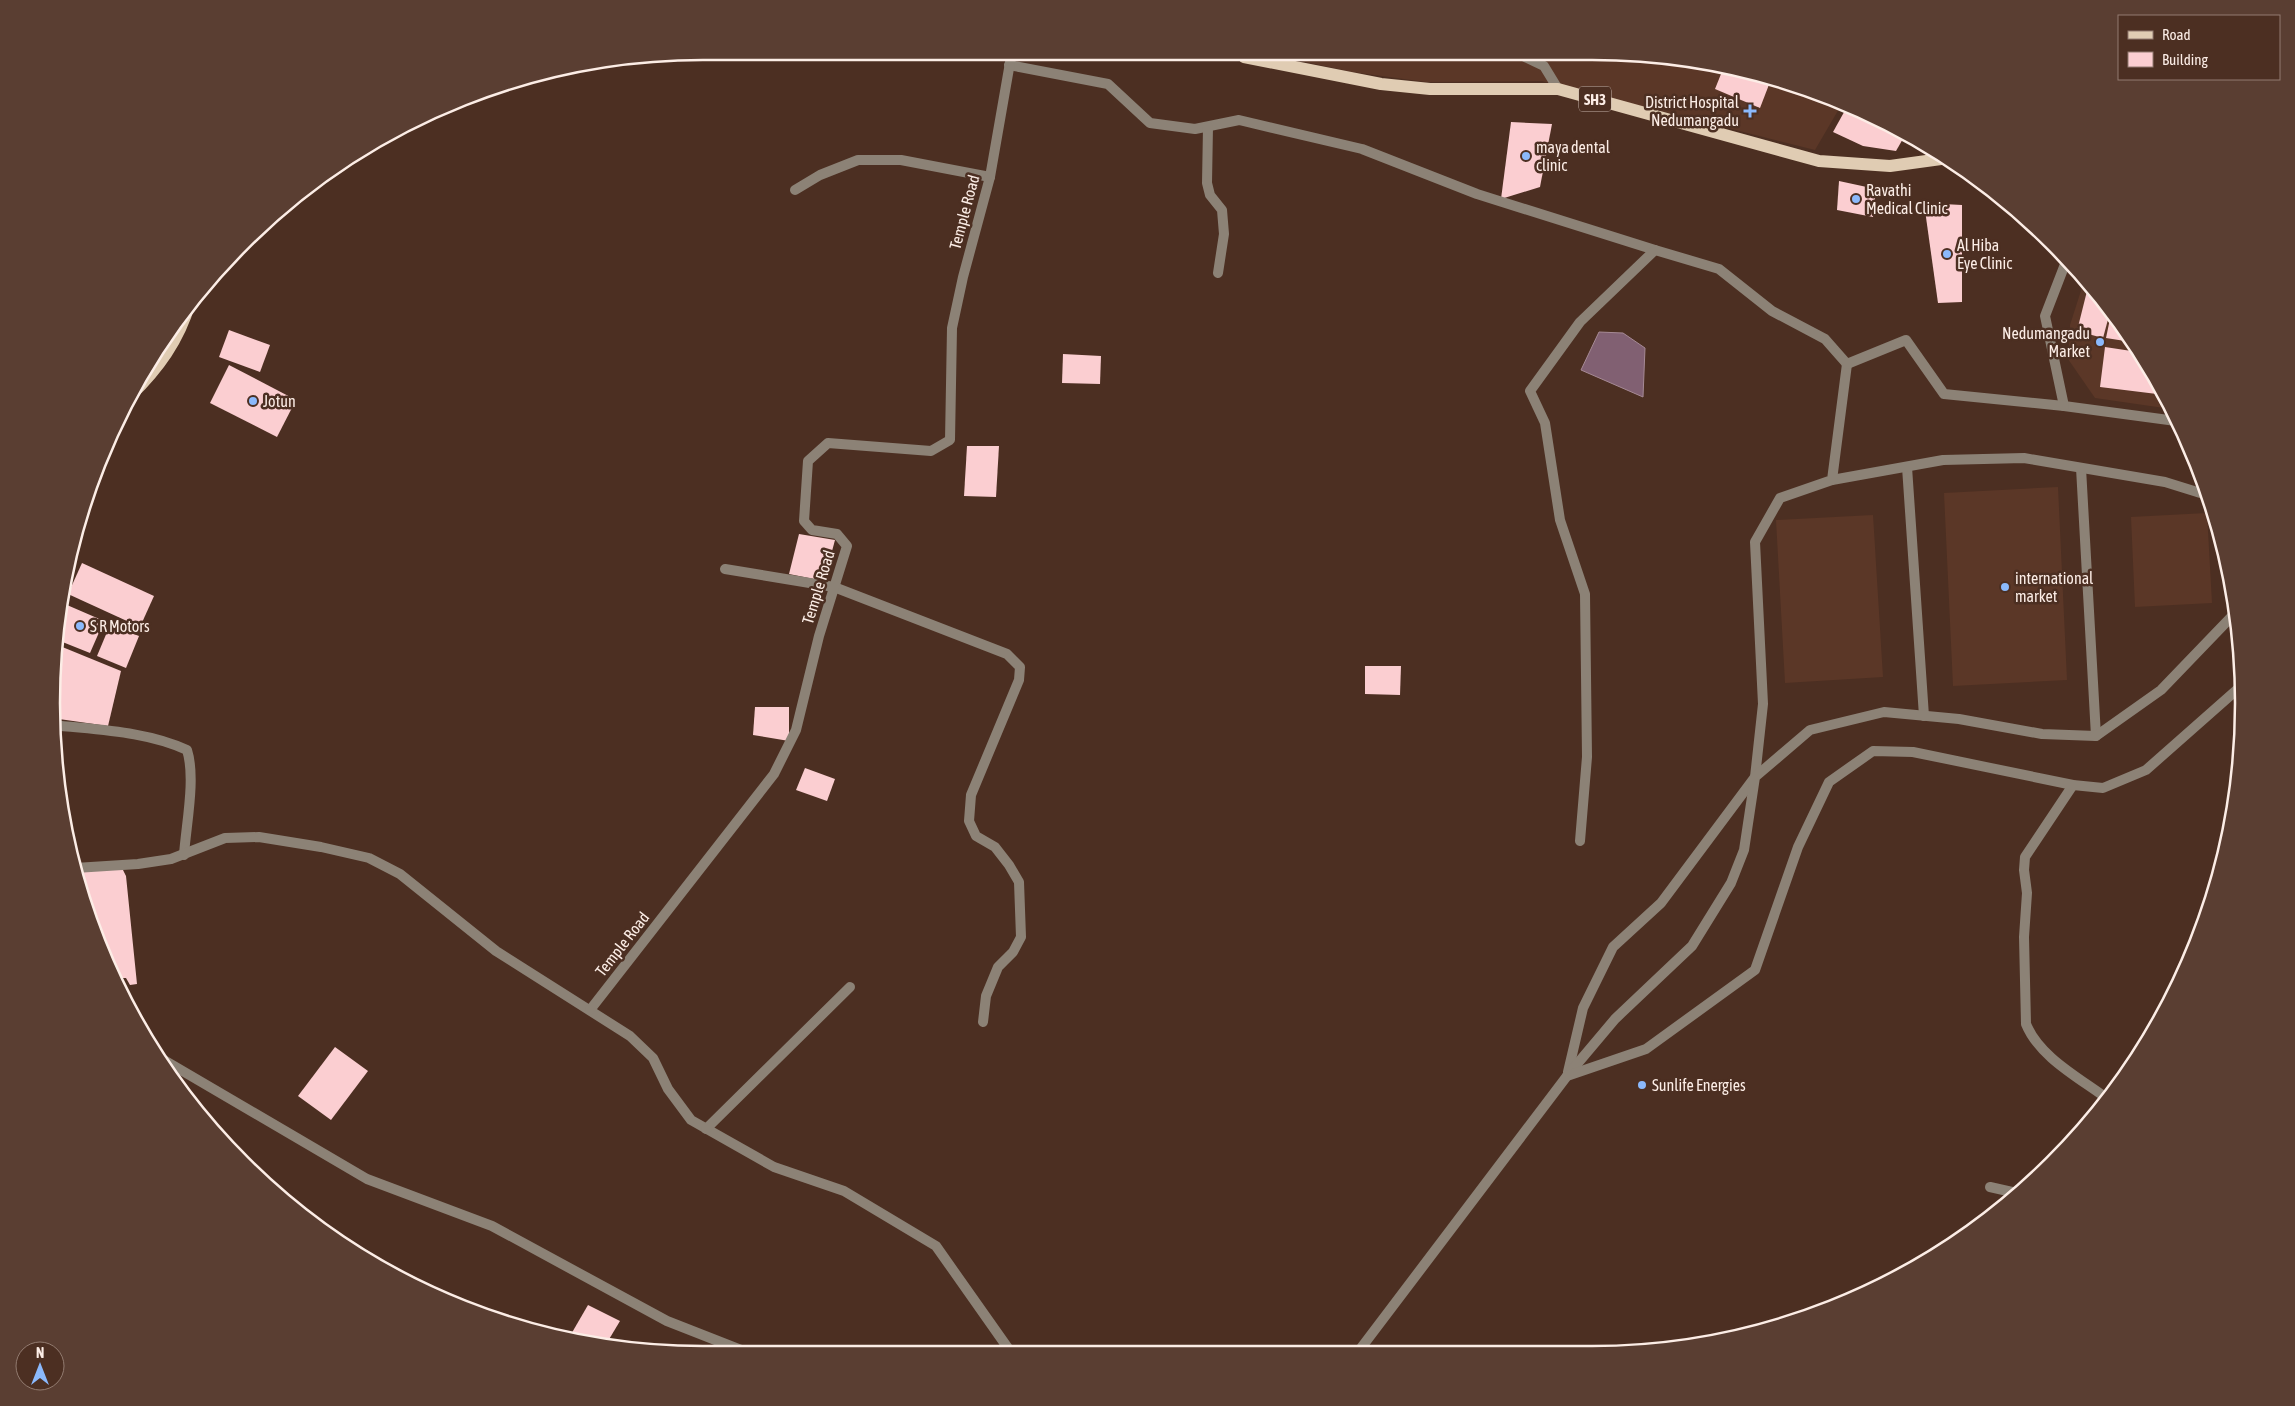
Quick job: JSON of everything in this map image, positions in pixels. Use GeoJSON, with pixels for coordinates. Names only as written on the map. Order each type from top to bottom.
{"type":"FeatureCollection","features":[{"type":"Feature","properties":{"kind":"main road","name":"SH3"},"geometry":{"type":"LineString","coordinates":[[1259,60],[1380,84],[1430,89],[1558,89],[1819,161],[1890,166],[1935,159]]}},
{"type":"Feature","properties":{"kind":"main road"},"geometry":{"type":"LineString","coordinates":[[146,381],[174,345],[179,331]]}},
{"type":"Feature","properties":{"kind":"street"},"geometry":{"type":"LineString","coordinates":[[1531,60],[1544,66],[1558,89]]}},
{"type":"Feature","properties":{"kind":"street"},"geometry":{"type":"LineString","coordinates":[[1010,61],[1108,84],[1150,123],[1195,129],[1239,120],[1362,149],[1477,194],[1719,269],[1772,311],[1825,340],[1846,364],[1832,480]]}},
{"type":"Feature","properties":{"kind":"street","name":"Temple Road"},"geometry":{"type":"LineString","coordinates":[[590,1010],[774,774],[796,730],[819,636],[846,546],[837,534],[812,530],[804,521],[808,461],[828,443],[931,451],[950,440],[952,328],[963,277],[990,177],[1010,61]]}},
{"type":"Feature","properties":{"kind":"street"},"geometry":{"type":"LineString","coordinates":[[1208,127],[1207,183],[1210,196],[1222,210],[1223,218],[1224,234],[1218,273]]}},
{"type":"Feature","properties":{"kind":"street"},"geometry":{"type":"LineString","coordinates":[[795,190],[820,175],[858,160],[901,160],[990,177]]}},
{"type":"Feature","properties":{"kind":"street"},"geometry":{"type":"LineString","coordinates":[[1580,842],[1587,757],[1585,594],[1560,520],[1545,423],[1530,391],[1580,322],[1655,250]]}},
{"type":"Feature","properties":{"kind":"street"},"geometry":{"type":"LineString","coordinates":[[2064,267],[2045,316],[2064,406]]}},
{"type":"Feature","properties":{"kind":"street"},"geometry":{"type":"LineString","coordinates":[[1846,364],[1906,340],[1944,394],[2064,406],[2170,420]]}},
{"type":"Feature","properties":{"kind":"street"},"geometry":{"type":"LineString","coordinates":[[1363,1346],[1567,1076],[1615,1019],[1692,946],[1731,883],[1744,850],[1763,704],[1754,542],[1780,498],[1832,480],[1943,460],[2024,458],[2164,482],[2200,493]]}},
{"type":"Feature","properties":{"kind":"street"},"geometry":{"type":"LineString","coordinates":[[1907,467],[1924,716]]}},
{"type":"Feature","properties":{"kind":"street"},"geometry":{"type":"LineString","coordinates":[[2081,468],[2096,736]]}},
{"type":"Feature","properties":{"kind":"street"},"geometry":{"type":"LineString","coordinates":[[726,569],[834,587],[1007,654],[1020,667],[1019,680],[971,796],[969,821],[976,836],[995,847],[1010,864],[1019,882],[1021,937],[1013,952],[998,967],[986,996],[983,1022]]}},
{"type":"Feature","properties":{"kind":"street"},"geometry":{"type":"LineString","coordinates":[[1567,1076],[1583,1008],[1613,947],[1661,903],[1755,777],[1810,730],[1884,712],[1959,718],[2042,734],[2096,736],[2161,690],[2229,619]]}},
{"type":"Feature","properties":{"kind":"street"},"geometry":{"type":"LineString","coordinates":[[1567,1076],[1646,1049],[1755,970],[1798,847],[1830,782],[1873,751],[1913,752],[2073,785],[2103,788],[2146,770],[2235,692]]}},
{"type":"Feature","properties":{"kind":"street"},"geometry":{"type":"LineString","coordinates":[[61,726],[139,736],[170,742],[186,750],[190,759],[190,782],[184,855]]}},
{"type":"Feature","properties":{"kind":"street"},"geometry":{"type":"LineString","coordinates":[[2073,785],[2024,857],[2027,893],[2024,936],[2026,1024],[2031,1036],[2042,1050],[2102,1094]]}},
{"type":"Feature","properties":{"kind":"street"},"geometry":{"type":"LineString","coordinates":[[82,868],[138,864],[171,859],[225,838],[259,837],[321,847],[370,858],[400,874],[496,951],[630,1036],[654,1058],[668,1089],[691,1120],[774,1167],[844,1191],[936,1246],[1006,1346]]}},
{"type":"Feature","properties":{"kind":"street"},"geometry":{"type":"LineString","coordinates":[[706,1130],[850,988]]}},
{"type":"Feature","properties":{"kind":"street"},"geometry":{"type":"LineString","coordinates":[[171,1064],[367,1180],[492,1226],[667,1321],[731,1346]]}},
{"type":"Feature","properties":{"kind":"street"},"geometry":{"type":"LineString","coordinates":[[1990,1187],[2009,1191]]}},
{"type":"Feature","properties":{"kind":"shaded area","name":"District Hospital Nedumangadu"},"geometry":{"type":"Polygon","coordinates":[[[1296,60],[1634,61],[1717,72],[1799,94],[1839,109],[1815,150],[1542,81],[1426,82],[1352,72],[1296,60]]]}},
{"type":"Feature","properties":{"kind":"shaded area","name":"Nedumangadu Market"},"geometry":{"type":"Polygon","coordinates":[[[2082,288],[2127,346],[2163,408],[2095,398],[2068,359],[2070,325],[2082,288]]]}},
{"type":"Feature","properties":{"kind":"shaded area"},"geometry":{"type":"Polygon","coordinates":[[[1599,332],[1623,333],[1645,348],[1643,397],[1581,370],[1599,332]]]}},
{"type":"Feature","properties":{"kind":"shaded area","name":"international market"},"geometry":{"type":"Polygon","coordinates":[[[2058,487],[2067,680],[1953,686],[1944,493],[2058,487]]]}},
{"type":"Feature","properties":{"kind":"shaded area"},"geometry":{"type":"Polygon","coordinates":[[[2206,513],[2212,603],[2135,607],[2131,517],[2206,513]]]}},
{"type":"Feature","properties":{"kind":"shaded area"},"geometry":{"type":"Polygon","coordinates":[[[1873,515],[1883,677],[1785,683],[1776,520],[1873,515]]]}},
{"type":"Feature","properties":{"kind":"building"},"geometry":{"type":"Polygon","coordinates":[[[1721,73],[1769,85],[1760,108],[1715,89],[1721,73]]]}},
{"type":"Feature","properties":{"kind":"building"},"geometry":{"type":"Polygon","coordinates":[[[1844,112],[1902,140],[1896,151],[1863,146],[1833,132],[1844,112]]]}},
{"type":"Feature","properties":{"kind":"building","name":"maya dental clinic"},"geometry":{"type":"Polygon","coordinates":[[[1511,122],[1552,124],[1540,187],[1501,199],[1511,122]]]}},
{"type":"Feature","properties":{"kind":"building","name":"Ravathi Medical Clinic"},"geometry":{"type":"Polygon","coordinates":[[[1839,181],[1876,189],[1873,217],[1837,210],[1839,181]]]}},
{"type":"Feature","properties":{"kind":"building","name":"Al Hiba Eye Clinic"},"geometry":{"type":"Polygon","coordinates":[[[1924,203],[1962,205],[1962,302],[1938,303],[1924,203]]]}},
{"type":"Feature","properties":{"kind":"building"},"geometry":{"type":"Polygon","coordinates":[[[2086,293],[2108,320],[2103,338],[2077,331],[2086,293]]]}},
{"type":"Feature","properties":{"kind":"building"},"geometry":{"type":"Polygon","coordinates":[[[2109,322],[2123,341],[2106,338],[2109,322]]]}},
{"type":"Feature","properties":{"kind":"building"},"geometry":{"type":"Polygon","coordinates":[[[229,330],[270,345],[260,372],[219,357],[229,330]]]}},
{"type":"Feature","properties":{"kind":"building"},"geometry":{"type":"Polygon","coordinates":[[[2105,347],[2130,351],[2155,394],[2100,387],[2105,347]]]}},
{"type":"Feature","properties":{"kind":"building"},"geometry":{"type":"Polygon","coordinates":[[[1063,354],[1101,356],[1100,384],[1062,383],[1063,354]]]}},
{"type":"Feature","properties":{"kind":"building","name":"Jotun"},"geometry":{"type":"Polygon","coordinates":[[[229,365],[296,400],[277,437],[210,403],[229,365]]]}},
{"type":"Feature","properties":{"kind":"building"},"geometry":{"type":"Polygon","coordinates":[[[967,446],[999,446],[996,497],[964,496],[967,446]]]}},
{"type":"Feature","properties":{"kind":"building"},"geometry":{"type":"Polygon","coordinates":[[[799,534],[835,540],[824,581],[789,574],[799,534]]]}},
{"type":"Feature","properties":{"kind":"building"},"geometry":{"type":"Polygon","coordinates":[[[82,563],[154,596],[140,627],[70,595],[82,563]]]}},
{"type":"Feature","properties":{"kind":"building","name":"S R Motors"},"geometry":{"type":"Polygon","coordinates":[[[68,605],[104,621],[90,653],[63,642],[68,605]]]}},
{"type":"Feature","properties":{"kind":"building"},"geometry":{"type":"Polygon","coordinates":[[[110,625],[139,636],[126,668],[97,656],[110,625]]]}},
{"type":"Feature","properties":{"kind":"building"},"geometry":{"type":"Polygon","coordinates":[[[63,647],[121,671],[108,726],[60,719],[63,647]]]}},
{"type":"Feature","properties":{"kind":"building"},"geometry":{"type":"Polygon","coordinates":[[[1365,666],[1401,666],[1400,695],[1365,694],[1365,666]]]}},
{"type":"Feature","properties":{"kind":"building"},"geometry":{"type":"Polygon","coordinates":[[[755,707],[789,707],[789,741],[753,735],[755,707]]]}},
{"type":"Feature","properties":{"kind":"building"},"geometry":{"type":"Polygon","coordinates":[[[805,768],[835,779],[827,801],[796,790],[805,768]]]}},
{"type":"Feature","properties":{"kind":"building"},"geometry":{"type":"Polygon","coordinates":[[[82,868],[123,870],[126,876],[137,984],[130,985],[126,978],[122,978],[109,949],[94,910],[82,868]]]}},
{"type":"Feature","properties":{"kind":"building"},"geometry":{"type":"Polygon","coordinates":[[[335,1047],[368,1071],[331,1120],[298,1096],[335,1047]]]}},
{"type":"Feature","properties":{"kind":"building"},"geometry":{"type":"Polygon","coordinates":[[[588,1305],[620,1321],[609,1339],[572,1333],[588,1305]]]}},
{"type":"Feature","properties":{"kind":"place","name":"District Hospital Nedumangadu"},"geometry":{"type":"Point","coordinates":[1750,111]}},
{"type":"Feature","properties":{"kind":"place","name":"maya dental clinic"},"geometry":{"type":"Point","coordinates":[1526,156]}},
{"type":"Feature","properties":{"kind":"place","name":"Ravathi Medical Clinic"},"geometry":{"type":"Point","coordinates":[1856,199]}},
{"type":"Feature","properties":{"kind":"place","name":"Al Hiba Eye Clinic"},"geometry":{"type":"Point","coordinates":[1947,254]}},
{"type":"Feature","properties":{"kind":"place","name":"Nedumangadu Market"},"geometry":{"type":"Point","coordinates":[2100,342]}},
{"type":"Feature","properties":{"kind":"place","name":"Jotun"},"geometry":{"type":"Point","coordinates":[253,401]}},
{"type":"Feature","properties":{"kind":"place","name":"international market"},"geometry":{"type":"Point","coordinates":[2005,587]}},
{"type":"Feature","properties":{"kind":"place","name":"S R Motors"},"geometry":{"type":"Point","coordinates":[80,626]}},
{"type":"Feature","properties":{"kind":"place","name":"Sunlife Energies"},"geometry":{"type":"Point","coordinates":[1642,1085]}}]}
